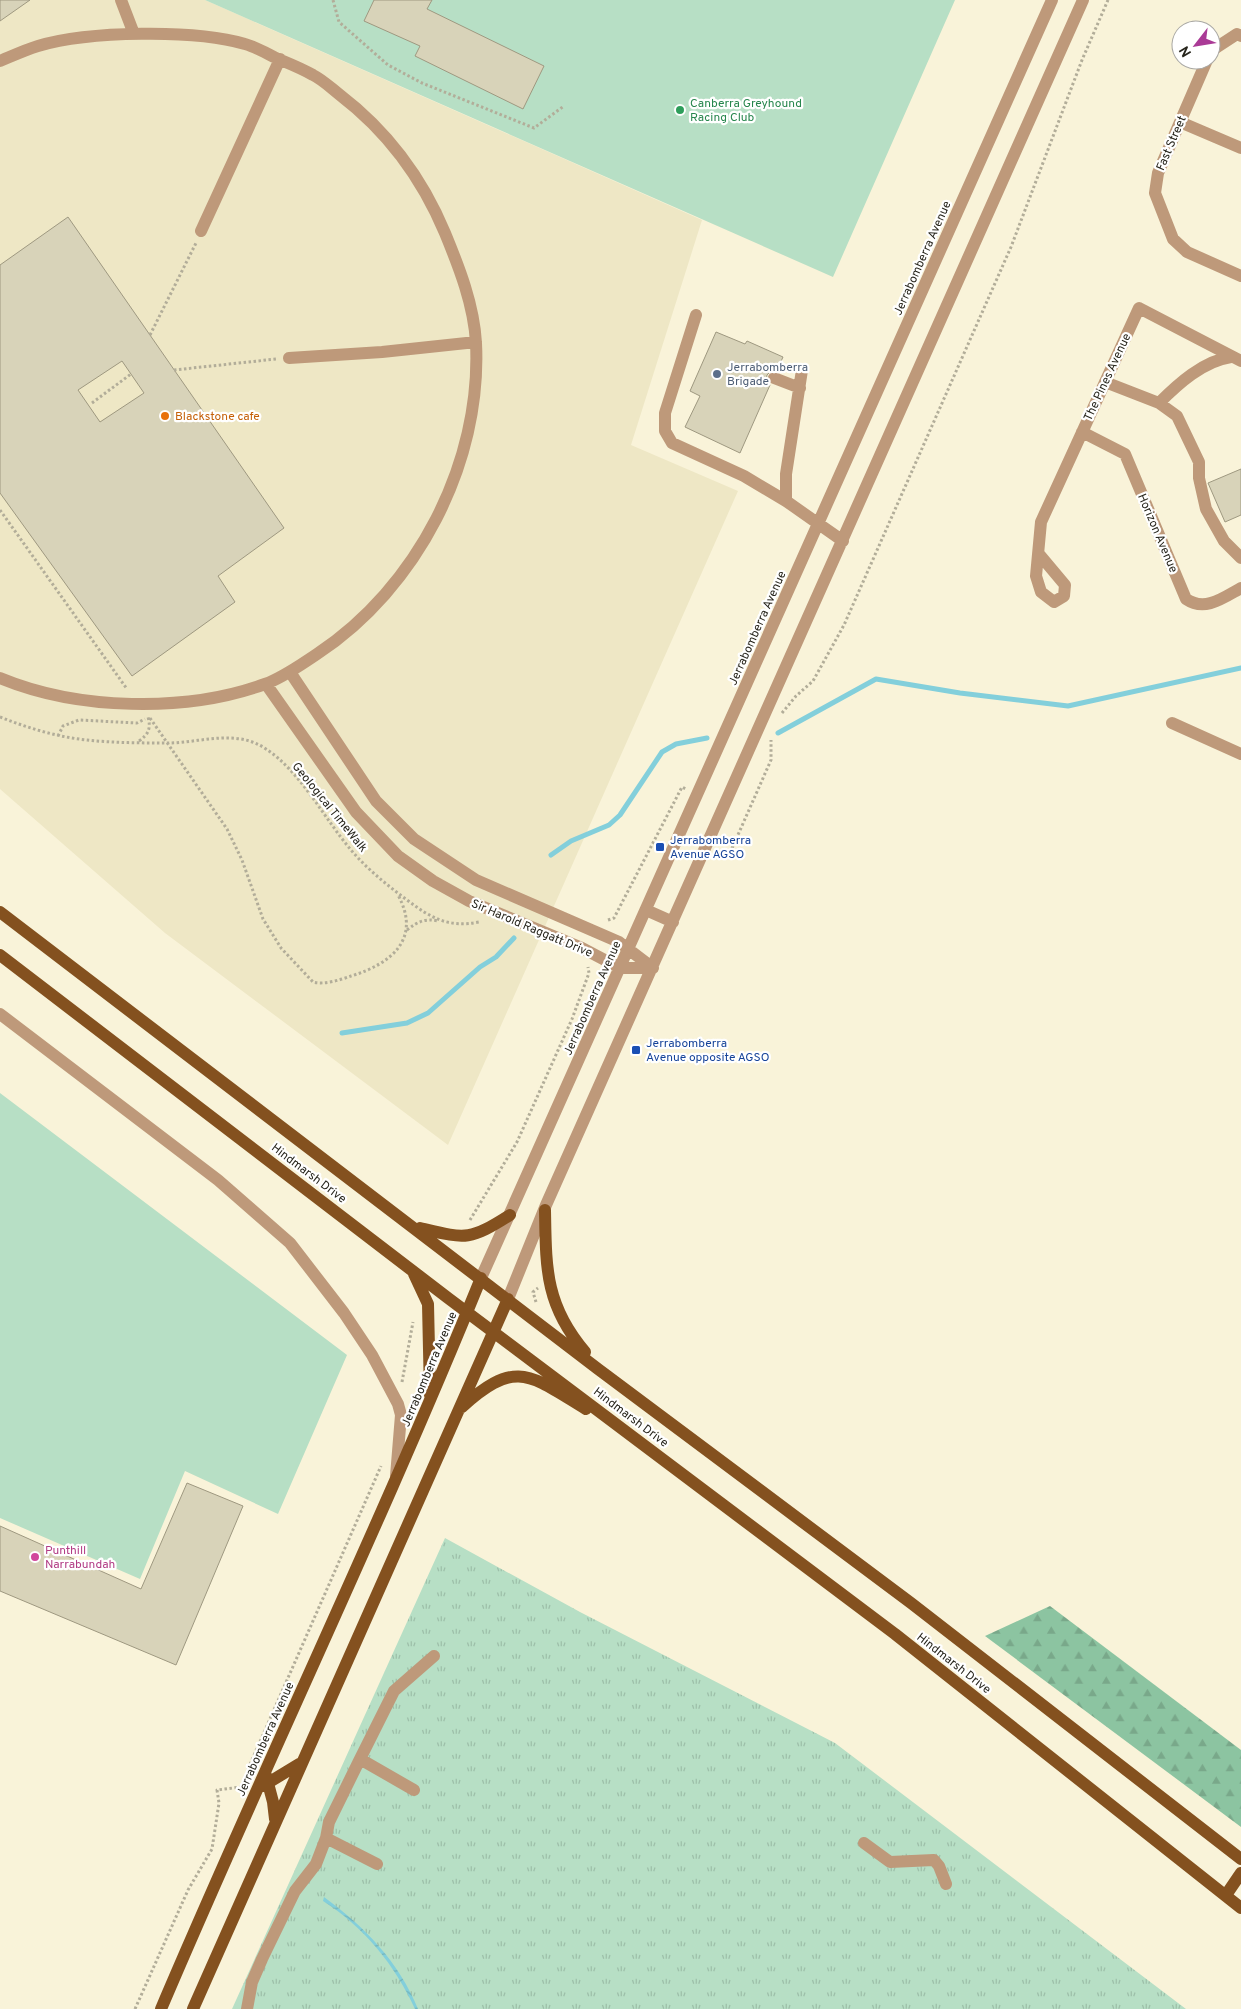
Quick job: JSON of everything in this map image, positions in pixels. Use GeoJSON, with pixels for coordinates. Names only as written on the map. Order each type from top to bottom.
{"type":"FeatureCollection","features":[{"type":"Feature","properties":{"kind":"main road","name":"Hindmarsh Drive"},"geometry":{"type":"LineString","coordinates":[[0,912],[415,1227],[598,1369],[911,1604],[1241,1859]]}},
{"type":"Feature","properties":{"kind":"main road","name":"Hindmarsh Drive"},"geometry":{"type":"LineString","coordinates":[[0,955],[412,1270],[895,1634],[1241,1908]]}},
{"type":"Feature","properties":{"kind":"main road"},"geometry":{"type":"LineString","coordinates":[[544,1210],[546,1266],[553,1299],[564,1323],[598,1369]]}},
{"type":"Feature","properties":{"kind":"main road"},"geometry":{"type":"LineString","coordinates":[[415,1227],[465,1237],[489,1228],[510,1215]]}},
{"type":"Feature","properties":{"kind":"main road"},"geometry":{"type":"LineString","coordinates":[[412,1270],[428,1304],[431,1403]]}},
{"type":"Feature","properties":{"kind":"main road","name":"Jerrabomberra Avenue"},"geometry":{"type":"LineString","coordinates":[[161,2009],[220,1872],[264,1781],[431,1403],[481,1278]]}},
{"type":"Feature","properties":{"kind":"main road"},"geometry":{"type":"LineString","coordinates":[[193,2009],[508,1299]]}},
{"type":"Feature","properties":{"kind":"main road"},"geometry":{"type":"LineString","coordinates":[[459,1409],[492,1382],[511,1376],[527,1376],[537,1380],[644,1444]]}},
{"type":"Feature","properties":{"kind":"main road"},"geometry":{"type":"LineString","coordinates":[[275,1822],[264,1781],[301,1762]]}},
{"type":"Feature","properties":{"kind":"main road"},"geometry":{"type":"LineString","coordinates":[[1226,1896],[1241,1873]]}},
{"type":"Feature","properties":{"kind":"street"},"geometry":{"type":"LineString","coordinates":[[121,0],[134,34]]}},
{"type":"Feature","properties":{"kind":"street","name":"Jerrabomberra Avenue"},"geometry":{"type":"LineString","coordinates":[[481,1278],[1052,0]]}},
{"type":"Feature","properties":{"kind":"street"},"geometry":{"type":"LineString","coordinates":[[508,1299],[544,1210],[1083,0]]}},
{"type":"Feature","properties":{"kind":"street"},"geometry":{"type":"LineString","coordinates":[[0,61],[39,46],[79,39],[134,34],[207,37],[246,44],[315,75],[354,106],[387,138],[416,176],[440,220],[458,264],[470,307],[476,342],[474,397],[466,437],[453,480],[415,558],[368,613],[325,649],[290,672],[266,684],[199,699],[140,705],[73,697],[1,676]]}},
{"type":"Feature","properties":{"kind":"street"},"geometry":{"type":"LineString","coordinates":[[1221,45],[1239,35]]}},
{"type":"Feature","properties":{"kind":"street"},"geometry":{"type":"LineString","coordinates":[[202,231],[280,59]]}},
{"type":"Feature","properties":{"kind":"street","name":"Fast Street"},"geometry":{"type":"LineString","coordinates":[[1203,70],[1158,173],[1156,193],[1173,239],[1187,252],[1241,276]]}},
{"type":"Feature","properties":{"kind":"street"},"geometry":{"type":"LineString","coordinates":[[1180,122],[1241,148]]}},
{"type":"Feature","properties":{"kind":"street","name":"The Pines Avenue"},"geometry":{"type":"LineString","coordinates":[[1039,554],[1041,522],[1139,308],[1236,359]]}},
{"type":"Feature","properties":{"kind":"street"},"geometry":{"type":"LineString","coordinates":[[696,315],[665,413],[665,431],[672,444],[744,476],[786,501],[843,541]]}},
{"type":"Feature","properties":{"kind":"street"},"geometry":{"type":"LineString","coordinates":[[289,358],[382,352],[476,342]]}},
{"type":"Feature","properties":{"kind":"street"},"geometry":{"type":"LineString","coordinates":[[1159,403],[1176,386],[1217,359],[1236,359]]}},
{"type":"Feature","properties":{"kind":"street"},"geometry":{"type":"LineString","coordinates":[[786,501],[786,474],[802,370]]}},
{"type":"Feature","properties":{"kind":"street"},"geometry":{"type":"LineString","coordinates":[[774,378],[800,388]]}},
{"type":"Feature","properties":{"kind":"street"},"geometry":{"type":"LineString","coordinates":[[1105,382],[1159,403],[1177,416],[1199,462],[1199,478],[1206,509],[1224,541],[1241,558]]}},
{"type":"Feature","properties":{"kind":"street","name":"Horizon Avenue"},"geometry":{"type":"LineString","coordinates":[[1082,432],[1125,454],[1186,599],[1195,605],[1208,605],[1241,588]]}},
{"type":"Feature","properties":{"kind":"street","name":"Sir Harold Raggatt Drive"},"geometry":{"type":"LineString","coordinates":[[290,672],[376,801],[414,839],[476,880],[629,948],[652,968]]}},
{"type":"Feature","properties":{"kind":"street","name":"Sir Harold Raggatt Drive"},"geometry":{"type":"LineString","coordinates":[[266,684],[356,812],[398,856],[433,881],[469,901],[582,948],[620,968],[652,968]]}},
{"type":"Feature","properties":{"kind":"street"},"geometry":{"type":"LineString","coordinates":[[1172,723],[1236,752],[1241,740]]}},
{"type":"Feature","properties":{"kind":"street"},"geometry":{"type":"LineString","coordinates":[[646,910],[673,922]]}},
{"type":"Feature","properties":{"kind":"street"},"geometry":{"type":"LineString","coordinates":[[0,1014],[218,1180],[290,1243],[344,1313],[372,1355],[398,1404],[402,1416],[395,1481]]}},
{"type":"Feature","properties":{"kind":"street"},"geometry":{"type":"LineString","coordinates":[[247,2009],[252,1982],[262,1958],[295,1891],[316,1864],[326,1838],[328,1822],[394,1691],[434,1656]]}},
{"type":"Feature","properties":{"kind":"street"},"geometry":{"type":"LineString","coordinates":[[360,1759],[414,1790]]}},
{"type":"Feature","properties":{"kind":"street"},"geometry":{"type":"LineString","coordinates":[[326,1838],[377,1864]]}},
{"type":"Feature","properties":{"kind":"street"},"geometry":{"type":"LineString","coordinates":[[864,1843],[890,1862],[934,1860],[939,1866],[946,1884]]}},
{"type":"Feature","properties":{"kind":"path"},"geometry":{"type":"LineString","coordinates":[[333,0],[339,22],[388,66],[422,83],[534,128],[564,106]]}},
{"type":"Feature","properties":{"kind":"path"},"geometry":{"type":"LineString","coordinates":[[778,722],[796,696],[813,681],[844,625],[1011,247],[1082,60],[1108,0]]}},
{"type":"Feature","properties":{"kind":"path"},"geometry":{"type":"LineString","coordinates":[[150,335],[202,231]]}},
{"type":"Feature","properties":{"kind":"path"},"geometry":{"type":"LineString","coordinates":[[174,370],[289,358]]}},
{"type":"Feature","properties":{"kind":"path"},"geometry":{"type":"LineString","coordinates":[[92,403],[131,374]]}},
{"type":"Feature","properties":{"kind":"path"},"geometry":{"type":"LineString","coordinates":[[0,510],[131,696]]}},
{"type":"Feature","properties":{"kind":"path"},"geometry":{"type":"LineString","coordinates":[[58,736],[63,726],[70,722],[79,720],[137,723],[144,720],[147,714]]}},
{"type":"Feature","properties":{"kind":"path"},"geometry":{"type":"LineString","coordinates":[[138,741],[148,732],[150,726],[147,714]]}},
{"type":"Feature","properties":{"kind":"path"},"geometry":{"type":"LineString","coordinates":[[147,714],[228,829],[242,860],[263,919],[281,948],[313,982],[319,984],[373,970],[395,953],[407,930],[421,921],[430,919],[444,923],[465,924],[484,921]]}},
{"type":"Feature","properties":{"kind":"path","name":"Geological TimeWalk"},"geometry":{"type":"LineString","coordinates":[[0,717],[58,736],[88,740],[168,743],[217,737],[242,738],[260,745],[279,758],[352,851],[396,892],[404,906],[407,930]]}},
{"type":"Feature","properties":{"kind":"path"},"geometry":{"type":"LineString","coordinates":[[730,853],[772,760],[770,740],[774,731]]}},
{"type":"Feature","properties":{"kind":"path"},"geometry":{"type":"LineString","coordinates":[[602,920],[614,918],[682,787],[698,795]]}},
{"type":"Feature","properties":{"kind":"path"},"geometry":{"type":"LineString","coordinates":[[725,806],[746,816]]}},
{"type":"Feature","properties":{"kind":"path"},"geometry":{"type":"LineString","coordinates":[[396,892],[444,923]]}},
{"type":"Feature","properties":{"kind":"path"},"geometry":{"type":"LineString","coordinates":[[470,1226],[470,1221],[516,1142],[568,1028],[589,973],[588,963]]}},
{"type":"Feature","properties":{"kind":"path"},"geometry":{"type":"LineString","coordinates":[[527,1287],[533,1292],[536,1302]]}},
{"type":"Feature","properties":{"kind":"path"},"geometry":{"type":"LineString","coordinates":[[533,1292],[539,1288]]}},
{"type":"Feature","properties":{"kind":"path"},"geometry":{"type":"LineString","coordinates":[[398,1404],[412,1324],[415,1320]]}},
{"type":"Feature","properties":{"kind":"path"},"geometry":{"type":"LineString","coordinates":[[246,1774],[382,1464]]}},
{"type":"Feature","properties":{"kind":"path"},"geometry":{"type":"LineString","coordinates":[[135,2009],[188,1890],[212,1849],[219,1803],[217,1790],[241,1787],[244,1781]]}},
{"type":"Feature","properties":{"kind":"shaded area"},"geometry":{"type":"Polygon","coordinates":[[[0,0],[205,0],[702,220],[631,445],[738,491],[448,1145],[165,933],[0,789],[0,0]]]}},
{"type":"Feature","properties":{"kind":"green space","name":"Canberra Greyhound Racing Club"},"geometry":{"type":"Polygon","coordinates":[[[205,0],[955,0],[833,277],[205,0]]]}},
{"type":"Feature","properties":{"kind":"green space"},"geometry":{"type":"Polygon","coordinates":[[[0,1093],[347,1355],[278,1514],[185,1471],[140,1579],[0,1518],[0,1093]]]}},
{"type":"Feature","properties":{"kind":"green space"},"geometry":{"type":"Polygon","coordinates":[[[445,1538],[580,1612],[835,1743],[1186,2009],[232,2009],[445,1538]]]}},
{"type":"Feature","properties":{"kind":"green space"},"geometry":{"type":"Polygon","coordinates":[[[1050,1606],[1241,1750],[1241,1827],[985,1636],[1050,1606]]]}},
{"type":"Feature","properties":{"kind":"water"},"geometry":{"type":"Polygon","coordinates":[[[324,1897],[367,1933],[391,1961],[418,2009],[415,2009],[398,1977],[377,1948],[352,1923],[323,1901],[324,1897]]]}},
{"type":"Feature","properties":{"kind":"building"},"geometry":{"type":"Polygon","coordinates":[[[0,0],[30,0],[0,21],[0,0]]]}},
{"type":"Feature","properties":{"kind":"building"},"geometry":{"type":"Polygon","coordinates":[[[374,0],[432,0],[427,9],[544,66],[523,109],[415,56],[420,46],[364,21],[374,0]]]}},
{"type":"Feature","properties":{"kind":"building"},"geometry":{"type":"Polygon","coordinates":[[[68,217],[284,528],[218,576],[235,602],[132,676],[0,493],[0,265],[68,217]],[[122,361],[78,390],[100,422],[144,393],[122,361]]]}},
{"type":"Feature","properties":{"kind":"building"},"geometry":{"type":"Polygon","coordinates":[[[716,332],[745,344],[747,341],[783,357],[777,370],[772,370],[767,375],[766,380],[770,385],[740,453],[685,427],[700,396],[690,391],[716,332]]]}},
{"type":"Feature","properties":{"kind":"building"},"geometry":{"type":"Polygon","coordinates":[[[1241,469],[1241,515],[1225,522],[1208,483],[1241,469]]]}},
{"type":"Feature","properties":{"kind":"building","name":"Punthill Narrabundah"},"geometry":{"type":"Polygon","coordinates":[[[187,1483],[243,1506],[176,1665],[0,1591],[0,1526],[141,1589],[187,1483]]]}},
{"type":"Feature","properties":{"kind":"waterway"},"geometry":{"type":"LineString","coordinates":[[778,733],[876,679],[960,693],[1068,706],[1241,668]]}},
{"type":"Feature","properties":{"kind":"waterway"},"geometry":{"type":"LineString","coordinates":[[551,855],[571,841],[609,825],[620,815],[662,752],[676,744],[707,738]]}},
{"type":"Feature","properties":{"kind":"waterway"},"geometry":{"type":"LineString","coordinates":[[342,1033],[407,1023],[428,1013],[480,967],[496,957],[514,938]]}},
{"type":"Feature","properties":{"kind":"place","name":"Canberra Greyhound Racing Club"},"geometry":{"type":"Point","coordinates":[680,110]}},
{"type":"Feature","properties":{"kind":"place","name":"Jerrabomberra Brigade"},"geometry":{"type":"Point","coordinates":[717,374]}},
{"type":"Feature","properties":{"kind":"place","name":"Blackstone cafe"},"geometry":{"type":"Point","coordinates":[165,416]}},
{"type":"Feature","properties":{"kind":"place","name":"Jerrabomberra Avenue AGSO"},"geometry":{"type":"Point","coordinates":[660,847]}},
{"type":"Feature","properties":{"kind":"place","name":"Jerrabomberra Avenue opposite AGSO"},"geometry":{"type":"Point","coordinates":[636,1050]}},
{"type":"Feature","properties":{"kind":"place","name":"Punthill Narrabundah"},"geometry":{"type":"Point","coordinates":[35,1557]}}]}
